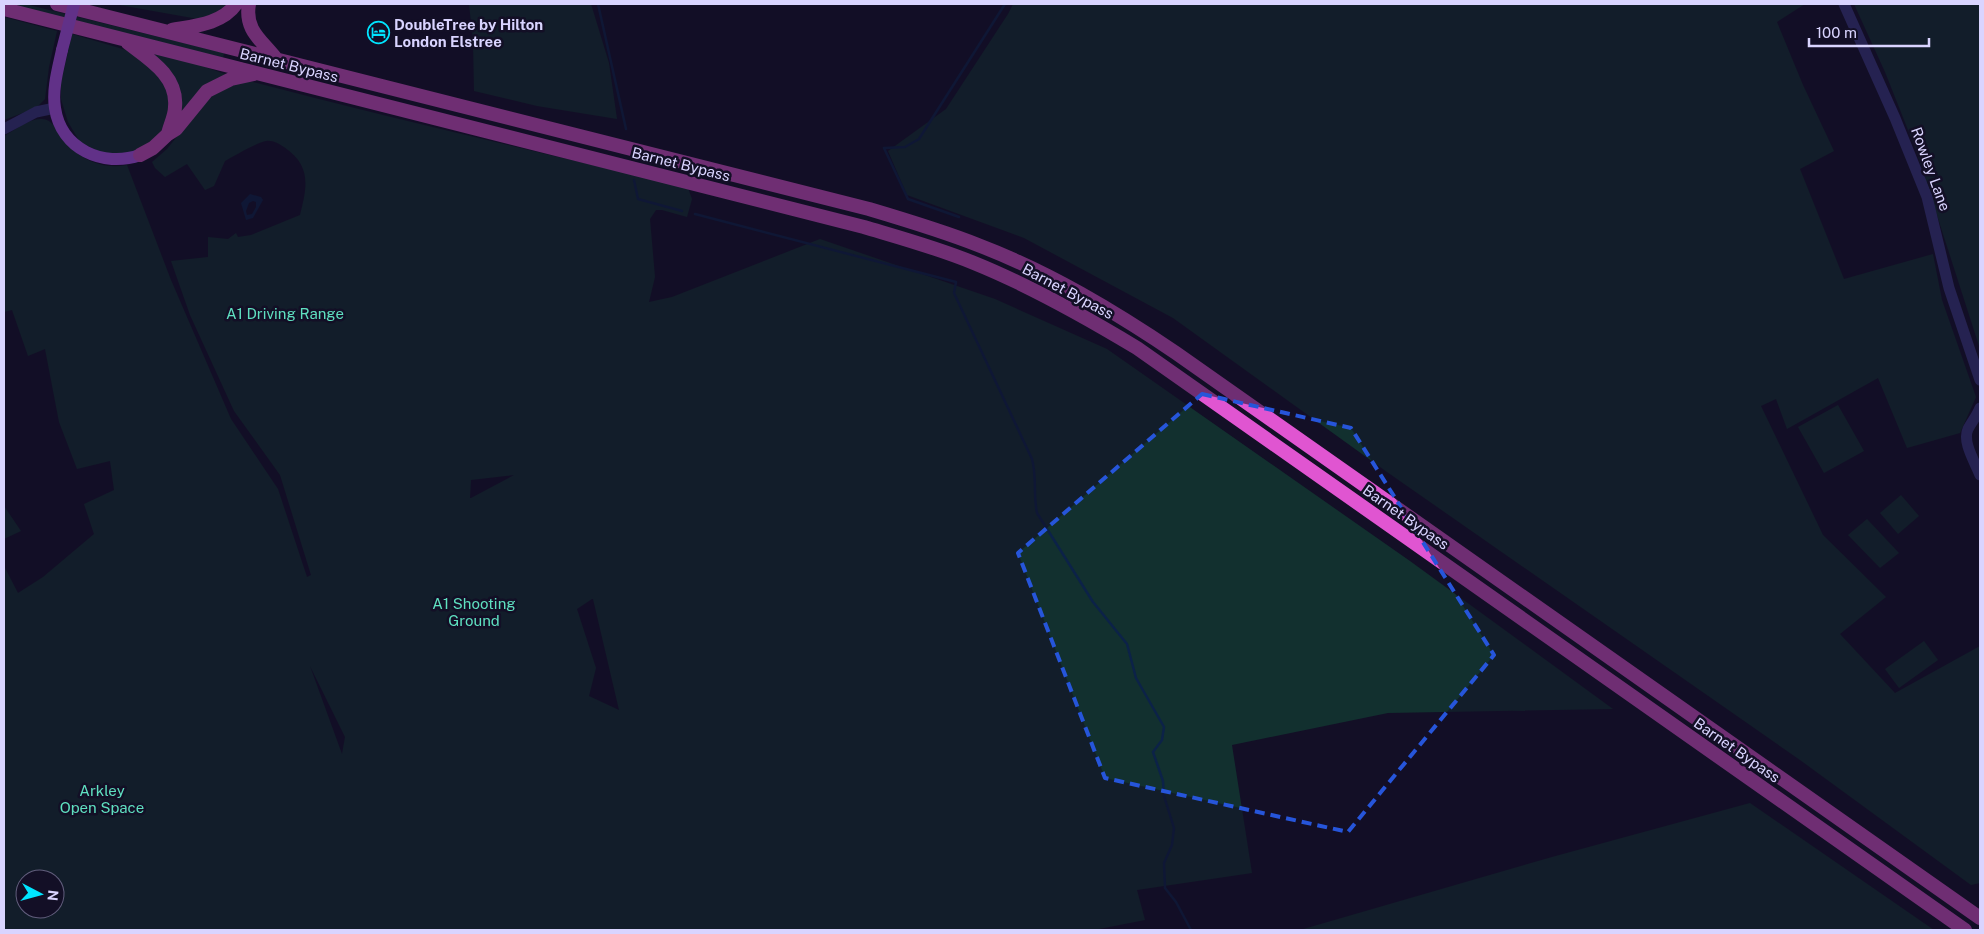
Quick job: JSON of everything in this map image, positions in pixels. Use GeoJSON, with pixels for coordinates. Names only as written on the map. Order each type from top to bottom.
{"type":"FeatureCollection","features":[{"type":"Feature","properties":{"kind":"highway","name":"Barnet Bypass"},"geometry":{"type":"LineString","coordinates":[[57,4],[869,209],[923,225],[979,245],[1032,268],[1116,314],[1176,353],[1980,918]]}},
{"type":"Feature","properties":{"kind":"highway"},"geometry":{"type":"LineString","coordinates":[[167,31],[211,22],[226,14],[236,4]]}},
{"type":"Feature","properties":{"kind":"highway"},"geometry":{"type":"LineString","coordinates":[[249,4],[248,20],[252,32],[277,60]]}},
{"type":"Feature","properties":{"kind":"highway","name":"Barnet Bypass"},"geometry":{"type":"LineString","coordinates":[[4,9],[864,227],[917,242],[972,262],[1031,289],[1072,310],[1137,348],[1965,930]]}},
{"type":"Feature","properties":{"kind":"highway"},"geometry":{"type":"LineString","coordinates":[[123,39],[162,70],[172,86],[176,106],[168,134]]}},
{"type":"Feature","properties":{"kind":"highway"},"geometry":{"type":"LineString","coordinates":[[140,155],[153,148],[176,128],[207,91],[231,79],[257,74]]}},
{"type":"Feature","properties":{"kind":"main road"},"geometry":{"type":"LineString","coordinates":[[74,4],[54,90],[55,108],[59,124],[64,132],[82,150],[101,158],[122,160],[140,155]]}},
{"type":"Feature","properties":{"kind":"street","name":"Rowley Lane"},"geometry":{"type":"LineString","coordinates":[[1844,4],[1895,118],[1927,197],[1949,288],[1980,380]]}},
{"type":"Feature","properties":{"kind":"street"},"geometry":{"type":"LineString","coordinates":[[4,129],[36,112],[55,108]]}},
{"type":"Feature","properties":{"kind":"street"},"geometry":{"type":"LineString","coordinates":[[1980,408],[1977,417],[1968,430],[1967,441],[1980,474]]}},
{"type":"Feature","properties":{"kind":"highlighted area"},"geometry":{"type":"Polygon","coordinates":[[[1202,394],[1351,428],[1494,655],[1348,832],[1105,778],[1018,553],[1202,394]]]}},
{"type":"Feature","properties":{"kind":"green space"},"geometry":{"type":"Polygon","coordinates":[[[9,4],[25,4],[224,53],[223,58],[9,4]]]}},
{"type":"Feature","properties":{"kind":"green space"},"geometry":{"type":"Polygon","coordinates":[[[114,4],[230,4],[218,13],[198,19],[114,4]]]}},
{"type":"Feature","properties":{"kind":"green space"},"geometry":{"type":"Polygon","coordinates":[[[469,4],[591,4],[609,63],[617,119],[537,106],[474,91],[473,41],[469,4]]]}},
{"type":"Feature","properties":{"kind":"green space"},"geometry":{"type":"Polygon","coordinates":[[[1013,4],[1805,4],[1777,22],[1803,85],[1834,151],[1800,169],[1844,279],[1933,254],[1942,300],[1976,397],[1960,433],[1907,448],[1878,378],[1787,429],[1776,399],[1761,406],[1823,535],[1886,597],[1840,634],[1895,693],[1980,646],[1980,883],[1971,885],[1800,760],[1387,472],[1173,318],[1024,238],[907,195],[888,151],[946,109],[1013,4]]]}},
{"type":"Feature","properties":{"kind":"green space"},"geometry":{"type":"Polygon","coordinates":[[[1854,4],[1980,4],[1980,349],[1916,150],[1885,72],[1854,4]]]}},
{"type":"Feature","properties":{"kind":"green space"},"geometry":{"type":"Polygon","coordinates":[[[4,17],[57,31],[49,67],[45,99],[36,108],[4,120],[4,17]]]}},
{"type":"Feature","properties":{"kind":"green space"},"geometry":{"type":"Polygon","coordinates":[[[72,34],[126,50],[150,64],[171,91],[167,123],[158,137],[138,151],[106,155],[80,142],[68,122],[61,99],[61,83],[72,34]]]}},
{"type":"Feature","properties":{"kind":"green space"},"geometry":{"type":"Polygon","coordinates":[[[146,51],[200,65],[230,76],[180,119],[178,110],[146,51]]]}},
{"type":"Feature","properties":{"kind":"green space"},"geometry":{"type":"Polygon","coordinates":[[[249,81],[414,123],[688,188],[692,199],[687,217],[656,210],[650,219],[655,277],[649,302],[672,297],[820,239],[995,299],[1107,349],[1410,561],[1613,709],[1388,713],[1232,745],[1252,873],[1137,890],[1145,920],[1094,930],[4,930],[4,566],[18,593],[43,577],[94,534],[84,504],[114,490],[110,461],[77,469],[59,422],[45,349],[28,356],[12,310],[4,312],[4,136],[33,120],[42,119],[50,122],[69,147],[84,158],[109,166],[127,165],[171,280],[231,419],[278,489],[307,577],[311,575],[280,475],[234,411],[190,315],[171,261],[208,257],[208,237],[228,239],[236,233],[238,237],[251,235],[300,215],[305,186],[303,169],[293,154],[284,147],[266,141],[225,161],[214,186],[205,190],[187,164],[165,177],[155,168],[152,162],[167,149],[214,90],[249,81]],[[514,475],[471,480],[470,498],[471,498],[514,475]],[[593,599],[577,609],[596,668],[589,696],[619,710],[593,599]],[[310,666],[342,754],[345,737],[310,666]]]}},
{"type":"Feature","properties":{"kind":"green space"},"geometry":{"type":"Polygon","coordinates":[[[1838,405],[1864,451],[1824,473],[1798,427],[1838,405]]]}},
{"type":"Feature","properties":{"kind":"green space"},"geometry":{"type":"Polygon","coordinates":[[[1901,495],[1919,516],[1898,534],[1880,513],[1901,495]]]}},
{"type":"Feature","properties":{"kind":"green space"},"geometry":{"type":"Polygon","coordinates":[[[4,506],[21,531],[4,539],[4,506]]]}},
{"type":"Feature","properties":{"kind":"green space"},"geometry":{"type":"Polygon","coordinates":[[[1867,519],[1899,553],[1880,568],[1848,535],[1867,519]]]}},
{"type":"Feature","properties":{"kind":"green space"},"geometry":{"type":"Polygon","coordinates":[[[1924,641],[1938,660],[1899,688],[1885,669],[1924,641]]]}},
{"type":"Feature","properties":{"kind":"green space"},"geometry":{"type":"Polygon","coordinates":[[[1750,803],[1934,930],[1300,930],[1552,857],[1750,803]]]}},
{"type":"Feature","properties":{"kind":"water"},"geometry":{"type":"Polygon","coordinates":[[[250,194],[261,197],[263,200],[253,218],[246,220],[241,203],[250,194]],[[256,202],[249,203],[246,211],[247,215],[252,214],[256,207],[256,202]]]}},
{"type":"Feature","properties":{"kind":"waterway"},"geometry":{"type":"LineString","coordinates":[[598,4],[626,129]]}},
{"type":"Feature","properties":{"kind":"waterway"},"geometry":{"type":"LineString","coordinates":[[959,217],[908,199],[884,148],[905,147],[919,139],[1005,4]]}},
{"type":"Feature","properties":{"kind":"waterway"},"geometry":{"type":"LineString","coordinates":[[634,180],[638,199],[682,211]]}},
{"type":"Feature","properties":{"kind":"waterway"},"geometry":{"type":"LineString","coordinates":[[695,214],[956,282],[954,293],[1032,459],[1037,513],[1093,602],[1127,644],[1136,678],[1164,727],[1162,740],[1153,752],[1163,781],[1164,796],[1174,828],[1172,845],[1164,863],[1165,888],[1176,902],[1191,930]]}},
{"type":"Feature","properties":{"kind":"place","name":"DoubleTree by Hilton London Elstree"},"geometry":{"type":"Point","coordinates":[378,33]}},
{"type":"Feature","properties":{"kind":"park label","name":"A1 Driving Range"},"geometry":{"type":"Point","coordinates":[285,313]}},
{"type":"Feature","properties":{"kind":"park label","name":"A1 Shooting Ground"},"geometry":{"type":"Point","coordinates":[474,612]}},
{"type":"Feature","properties":{"kind":"park label","name":"Arkley Open Space"},"geometry":{"type":"Point","coordinates":[102,798]}}]}
